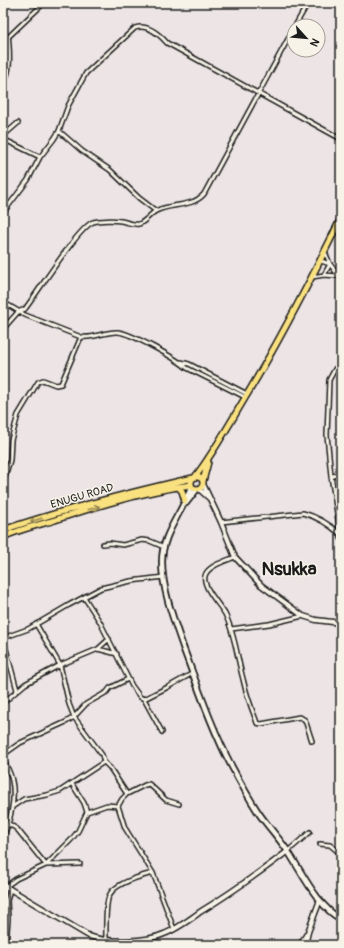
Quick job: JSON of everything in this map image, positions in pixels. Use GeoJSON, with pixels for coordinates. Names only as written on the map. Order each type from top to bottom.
{"type":"FeatureCollection","features":[{"type":"Feature","properties":{"kind":"main road"},"geometry":{"type":"LineString","coordinates":[[341,218],[321,261],[277,344],[209,459],[191,481],[191,486],[185,501],[168,532],[162,563],[170,605],[202,700],[232,768],[258,812],[288,851],[320,900],[333,915],[341,918]]}},
{"type":"Feature","properties":{"kind":"main road"},"geometry":{"type":"LineString","coordinates":[[182,507],[203,482],[209,459]]}},
{"type":"Feature","properties":{"kind":"main road"},"geometry":{"type":"LineString","coordinates":[[194,478],[199,477],[203,482]]}},
{"type":"Feature","properties":{"kind":"main road","name":"ENUGU ROAD"},"geometry":{"type":"LineString","coordinates":[[3,530],[75,507],[194,478]]}},
{"type":"Feature","properties":{"kind":"main road"},"geometry":{"type":"LineString","coordinates":[[3,537],[84,511],[168,488],[191,486],[198,489]]}},
{"type":"Feature","properties":{"kind":"main road"},"geometry":{"type":"LineString","coordinates":[[178,487],[184,495],[185,501]]}},
{"type":"Feature","properties":{"kind":"street"},"geometry":{"type":"LineString","coordinates":[[3,42],[44,3]]}},
{"type":"Feature","properties":{"kind":"street"},"geometry":{"type":"LineString","coordinates":[[299,18],[308,3]]}},
{"type":"Feature","properties":{"kind":"street"},"geometry":{"type":"LineString","coordinates":[[3,213],[31,176],[40,158],[54,140],[68,106],[86,73],[139,26],[149,29],[167,43],[341,139]]}},
{"type":"Feature","properties":{"kind":"street"},"geometry":{"type":"LineString","coordinates":[[3,84],[9,67],[8,38]]}},
{"type":"Feature","properties":{"kind":"street"},"geometry":{"type":"LineString","coordinates":[[3,329],[18,312],[25,308],[86,227],[94,222],[100,221],[121,221],[139,224],[156,211],[200,199],[286,42]]}},
{"type":"Feature","properties":{"kind":"street"},"geometry":{"type":"LineString","coordinates":[[18,123],[3,138],[40,158]]}},
{"type":"Feature","properties":{"kind":"street"},"geometry":{"type":"LineString","coordinates":[[59,131],[82,151],[110,170],[139,198],[156,211]]}},
{"type":"Feature","properties":{"kind":"street"},"geometry":{"type":"LineString","coordinates":[[325,252],[330,264],[341,279]]}},
{"type":"Feature","properties":{"kind":"street"},"geometry":{"type":"LineString","coordinates":[[321,261],[330,264]]}},
{"type":"Feature","properties":{"kind":"street"},"geometry":{"type":"LineString","coordinates":[[324,274],[330,264]]}},
{"type":"Feature","properties":{"kind":"street"},"geometry":{"type":"LineString","coordinates":[[317,268],[324,274]]}},
{"type":"Feature","properties":{"kind":"street"},"geometry":{"type":"LineString","coordinates":[[312,277],[324,274],[338,276]]}},
{"type":"Feature","properties":{"kind":"street"},"geometry":{"type":"LineString","coordinates":[[3,302],[18,312],[81,337],[91,337],[119,332],[153,346],[181,362],[189,364],[246,396]]}},
{"type":"Feature","properties":{"kind":"street"},"geometry":{"type":"LineString","coordinates":[[25,308],[25,315]]}},
{"type":"Feature","properties":{"kind":"street"},"geometry":{"type":"LineString","coordinates":[[3,486],[10,460],[11,440],[18,415],[38,382],[43,380],[56,385],[61,384],[81,337]]}},
{"type":"Feature","properties":{"kind":"street"},"geometry":{"type":"LineString","coordinates":[[341,363],[335,369],[329,380],[327,435],[331,477],[341,536]]}},
{"type":"Feature","properties":{"kind":"street"},"geometry":{"type":"LineString","coordinates":[[331,477],[341,473]]}},
{"type":"Feature","properties":{"kind":"street"},"geometry":{"type":"LineString","coordinates":[[203,482],[235,557],[261,585],[303,616],[316,620],[341,623]]}},
{"type":"Feature","properties":{"kind":"street"},"geometry":{"type":"LineString","coordinates":[[198,489],[209,498]]}},
{"type":"Feature","properties":{"kind":"street"},"geometry":{"type":"LineString","coordinates":[[221,522],[303,513],[312,515],[328,524],[341,536]]}},
{"type":"Feature","properties":{"kind":"street"},"geometry":{"type":"LineString","coordinates":[[328,524],[338,522]]}},
{"type":"Feature","properties":{"kind":"street"},"geometry":{"type":"LineString","coordinates":[[103,544],[110,543],[123,545],[142,540],[150,541],[164,547]]}},
{"type":"Feature","properties":{"kind":"street"},"geometry":{"type":"LineString","coordinates":[[235,557],[208,570],[204,579],[207,587],[224,613],[231,629],[243,679],[257,723],[261,724],[300,717],[305,720],[312,741]]}},
{"type":"Feature","properties":{"kind":"street"},"geometry":{"type":"LineString","coordinates":[[17,690],[3,638],[28,629],[102,588],[131,581],[164,577]]}},
{"type":"Feature","properties":{"kind":"street"},"geometry":{"type":"LineString","coordinates":[[84,597],[109,639],[128,679],[140,697],[144,699],[162,732]]}},
{"type":"Feature","properties":{"kind":"street"},"geometry":{"type":"LineString","coordinates":[[231,629],[269,624],[303,616]]}},
{"type":"Feature","properties":{"kind":"street"},"geometry":{"type":"LineString","coordinates":[[36,624],[60,665],[69,704],[74,717],[102,755],[104,762],[110,768],[127,794]]}},
{"type":"Feature","properties":{"kind":"street"},"geometry":{"type":"LineString","coordinates":[[3,703],[25,684],[60,665],[98,649],[109,639]]}},
{"type":"Feature","properties":{"kind":"street"},"geometry":{"type":"LineString","coordinates":[[98,649],[117,654]]}},
{"type":"Feature","properties":{"kind":"street"},"geometry":{"type":"LineString","coordinates":[[144,699],[193,673]]}},
{"type":"Feature","properties":{"kind":"street"},"geometry":{"type":"LineString","coordinates":[[3,837],[9,824],[12,807],[12,782],[3,756],[20,743],[66,722],[74,717],[86,704],[107,692],[110,688],[128,679]]}},
{"type":"Feature","properties":{"kind":"street"},"geometry":{"type":"LineString","coordinates":[[12,807],[24,799],[60,791],[104,762]]}},
{"type":"Feature","properties":{"kind":"street"},"geometry":{"type":"LineString","coordinates":[[72,784],[84,803],[86,812],[78,830],[71,840],[46,865],[16,878],[4,886],[89,936],[106,940],[150,938],[163,935],[237,889],[288,851],[310,832]]}},
{"type":"Feature","properties":{"kind":"street"},"geometry":{"type":"LineString","coordinates":[[174,929],[153,873],[125,828],[118,806],[127,794],[145,784],[149,784],[166,800],[180,804]]}},
{"type":"Feature","properties":{"kind":"street"},"geometry":{"type":"LineString","coordinates":[[86,812],[107,805],[118,806]]}},
{"type":"Feature","properties":{"kind":"street"},"geometry":{"type":"LineString","coordinates":[[9,824],[17,829],[46,865]]}},
{"type":"Feature","properties":{"kind":"street"},"geometry":{"type":"LineString","coordinates":[[320,844],[330,846],[341,854]]}},
{"type":"Feature","properties":{"kind":"street"},"geometry":{"type":"LineString","coordinates":[[46,865],[80,864]]}},
{"type":"Feature","properties":{"kind":"street"},"geometry":{"type":"LineString","coordinates":[[106,940],[109,895],[115,888],[133,879],[153,873]]}},
{"type":"Feature","properties":{"kind":"street"},"geometry":{"type":"LineString","coordinates":[[6,945],[8,919],[7,900],[10,889]]}},
{"type":"Feature","properties":{"kind":"street"},"geometry":{"type":"LineString","coordinates":[[300,945],[308,932],[320,900]]}},
{"type":"Feature","properties":{"kind":"street"},"geometry":{"type":"LineString","coordinates":[[306,945],[308,932]]}},
{"type":"Feature","properties":{"kind":"district","name":"Nsukka"},"geometry":{"type":"Point","coordinates":[289,569]}}]}
